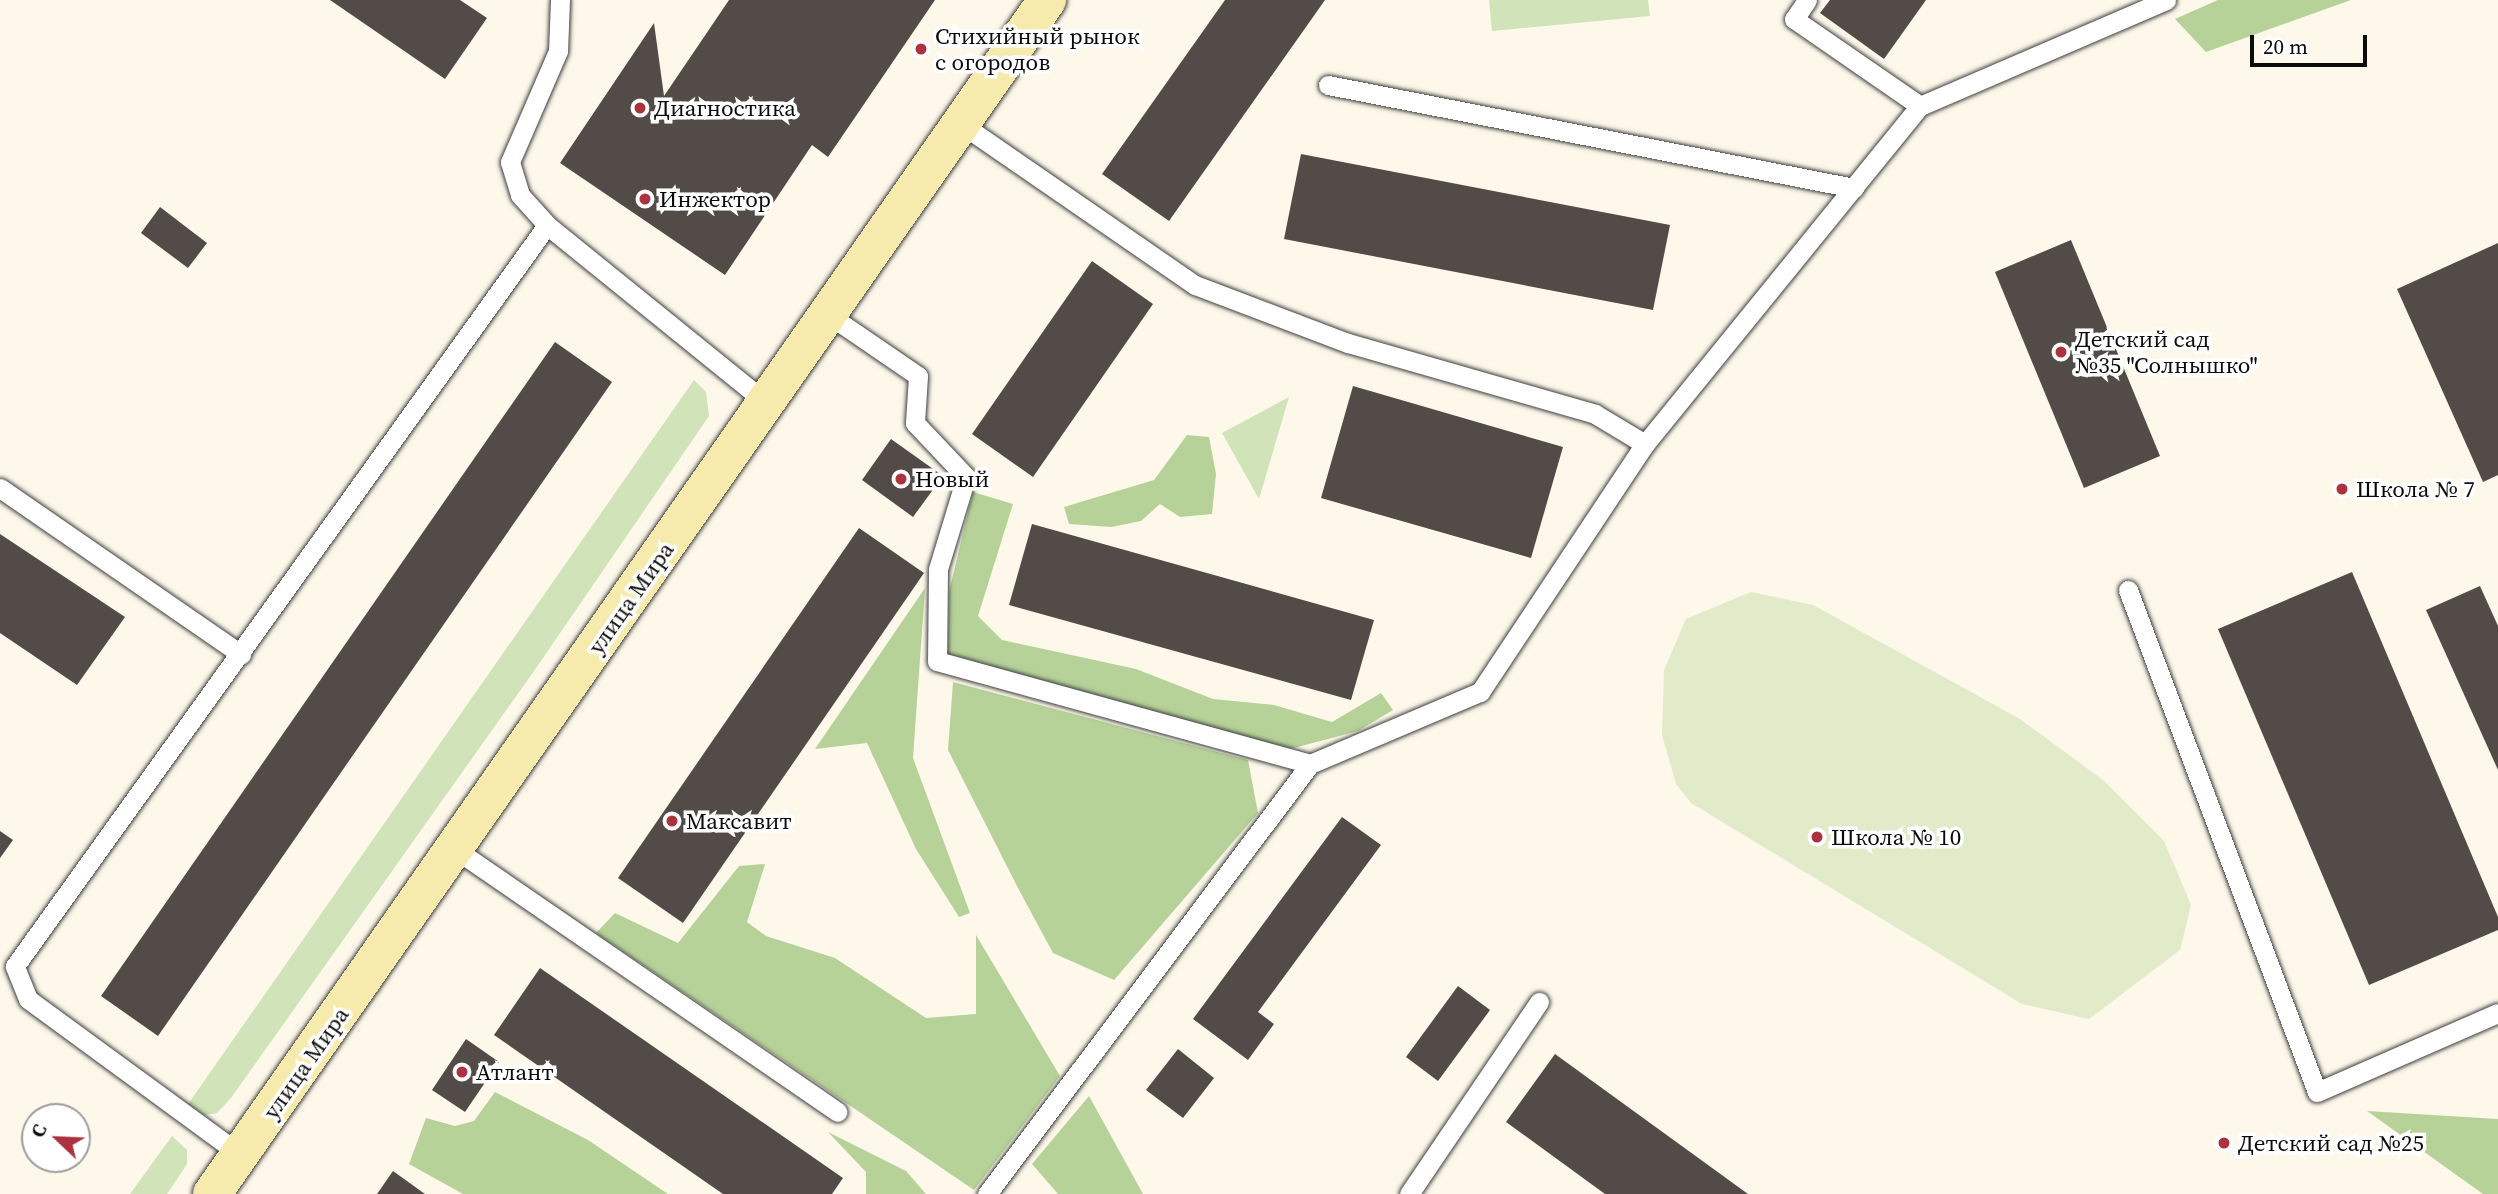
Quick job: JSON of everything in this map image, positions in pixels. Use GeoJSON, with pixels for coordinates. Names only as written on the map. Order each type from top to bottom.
{"type":"FeatureCollection","features":[{"type":"Feature","properties":{"kind":"street","name":"улица Мира"},"geometry":{"type":"LineString","coordinates":[[213,1193],[1047,0]]}},
{"type":"Feature","properties":{"kind":"lane"},"geometry":{"type":"LineString","coordinates":[[560,0],[558,51],[510,162],[520,195],[547,225],[767,403]]}},
{"type":"Feature","properties":{"kind":"lane"},"geometry":{"type":"LineString","coordinates":[[1807,0],[1794,19],[1920,106]]}},
{"type":"Feature","properties":{"kind":"lane"},"geometry":{"type":"LineString","coordinates":[[987,1194],[1310,764],[1480,692],[1645,444],[1920,106],[2166,0]]}},
{"type":"Feature","properties":{"kind":"lane"},"geometry":{"type":"LineString","coordinates":[[1328,85],[1854,188]]}},
{"type":"Feature","properties":{"kind":"lane"},"geometry":{"type":"LineString","coordinates":[[960,123],[1195,285],[1348,343],[1595,414],[1645,444]]}},
{"type":"Feature","properties":{"kind":"lane"},"geometry":{"type":"LineString","coordinates":[[241,1155],[29,999],[15,966],[242,654],[547,225]]}},
{"type":"Feature","properties":{"kind":"lane"},"geometry":{"type":"LineString","coordinates":[[829,315],[918,376],[915,423],[966,477],[938,569],[937,661],[1310,764]]}},
{"type":"Feature","properties":{"kind":"lane"},"geometry":{"type":"LineString","coordinates":[[0,488],[242,654]]}},
{"type":"Feature","properties":{"kind":"lane"},"geometry":{"type":"LineString","coordinates":[[2129,590],[2317,1092],[2498,1013]]}},
{"type":"Feature","properties":{"kind":"lane"},"geometry":{"type":"LineString","coordinates":[[455,849],[837,1112]]}},
{"type":"Feature","properties":{"kind":"lane"},"geometry":{"type":"LineString","coordinates":[[1409,1194],[1539,1002]]}},
{"type":"Feature","properties":{"kind":"green space"},"geometry":{"type":"Polygon","coordinates":[[[1489,0],[1648,0],[1650,16],[1492,31],[1489,0]]]}},
{"type":"Feature","properties":{"kind":"green space"},"geometry":{"type":"Polygon","coordinates":[[[2218,0],[2351,0],[2206,52],[2175,19],[2218,0]]]}},
{"type":"Feature","properties":{"kind":"green space"},"geometry":{"type":"Polygon","coordinates":[[[694,380],[706,392],[709,416],[534,671],[231,1098],[217,1113],[200,1116],[186,1107],[694,380]]]}},
{"type":"Feature","properties":{"kind":"green space"},"geometry":{"type":"Polygon","coordinates":[[[1289,397],[1259,499],[1222,433],[1289,397]]]}},
{"type":"Feature","properties":{"kind":"green space"},"geometry":{"type":"Polygon","coordinates":[[[1187,435],[1209,437],[1216,474],[1212,514],[1180,517],[1160,504],[1141,521],[1111,527],[1069,524],[1064,507],[1154,480],[1187,435]]]}},
{"type":"Feature","properties":{"kind":"green space"},"geometry":{"type":"Polygon","coordinates":[[[973,492],[1013,504],[978,616],[1002,640],[1136,669],[1213,699],[1274,705],[1332,722],[1381,693],[1393,710],[1358,731],[1290,749],[948,654],[949,592],[973,492]]]}},
{"type":"Feature","properties":{"kind":"green space"},"geometry":{"type":"Polygon","coordinates":[[[925,588],[913,758],[970,913],[959,917],[916,849],[867,743],[815,749],[925,588]]]}},
{"type":"Feature","properties":{"kind":"green space"},"geometry":{"type":"Polygon","coordinates":[[[1751,592],[1813,605],[2020,719],[2103,780],[2164,841],[2191,905],[2180,950],[2089,1019],[2022,1004],[1691,803],[1676,784],[1662,735],[1664,670],[1686,619],[1751,592]]]}},
{"type":"Feature","properties":{"kind":"green space"},"geometry":{"type":"Polygon","coordinates":[[[953,682],[1248,760],[1258,813],[1114,980],[1053,953],[948,750],[953,682]]]}},
{"type":"Feature","properties":{"kind":"green space"},"geometry":{"type":"Polygon","coordinates":[[[765,864],[747,922],[766,936],[835,958],[926,1018],[976,1014],[976,935],[1060,1076],[974,1190],[596,933],[615,913],[678,943],[739,866],[765,864]]]}},
{"type":"Feature","properties":{"kind":"green space"},"geometry":{"type":"Polygon","coordinates":[[[495,1092],[588,1140],[668,1194],[463,1194],[409,1164],[426,1118],[455,1126],[474,1121],[495,1092]]]}},
{"type":"Feature","properties":{"kind":"green space"},"geometry":{"type":"Polygon","coordinates":[[[1089,1096],[1143,1194],[1058,1194],[1032,1164],[1089,1096]]]}},
{"type":"Feature","properties":{"kind":"green space"},"geometry":{"type":"Polygon","coordinates":[[[2367,1111],[2498,1119],[2498,1194],[2483,1194],[2367,1111]]]}},
{"type":"Feature","properties":{"kind":"green space"},"geometry":{"type":"Polygon","coordinates":[[[828,1132],[906,1171],[926,1194],[866,1194],[866,1172],[828,1132]]]}},
{"type":"Feature","properties":{"kind":"green space"},"geometry":{"type":"Polygon","coordinates":[[[172,1136],[187,1150],[187,1164],[167,1194],[130,1194],[172,1136]]]}},
{"type":"Feature","properties":{"kind":"building"},"geometry":{"type":"Polygon","coordinates":[[[330,0],[460,0],[487,18],[445,79],[330,0]]]}},
{"type":"Feature","properties":{"kind":"building"},"geometry":{"type":"Polygon","coordinates":[[[729,0],[935,0],[828,157],[812,145],[725,275],[560,163],[654,23],[664,96],[729,0]]]}},
{"type":"Feature","properties":{"kind":"building"},"geometry":{"type":"Polygon","coordinates":[[[1225,0],[1325,0],[1169,221],[1102,174],[1225,0]]]}},
{"type":"Feature","properties":{"kind":"building"},"geometry":{"type":"Polygon","coordinates":[[[1830,0],[1926,0],[1884,59],[1820,13],[1830,0]]]}},
{"type":"Feature","properties":{"kind":"building"},"geometry":{"type":"Polygon","coordinates":[[[1301,154],[1670,225],[1653,310],[1284,239],[1301,154]]]}},
{"type":"Feature","properties":{"kind":"building"},"geometry":{"type":"Polygon","coordinates":[[[160,207],[207,243],[188,268],[141,233],[160,207]]]}},
{"type":"Feature","properties":{"kind":"building"},"geometry":{"type":"Polygon","coordinates":[[[2071,240],[2160,456],[2084,488],[1995,272],[2071,240]]]}},
{"type":"Feature","properties":{"kind":"building"},"geometry":{"type":"Polygon","coordinates":[[[2498,243],[2498,475],[2483,482],[2397,289],[2498,243]]]}},
{"type":"Feature","properties":{"kind":"building"},"geometry":{"type":"Polygon","coordinates":[[[1092,261],[1153,304],[1033,477],[972,434],[1092,261]]]}},
{"type":"Feature","properties":{"kind":"building"},"geometry":{"type":"Polygon","coordinates":[[[555,342],[612,382],[158,1036],[101,996],[555,342]]]}},
{"type":"Feature","properties":{"kind":"building"},"geometry":{"type":"Polygon","coordinates":[[[1353,386],[1563,447],[1531,558],[1321,498],[1353,386]]]}},
{"type":"Feature","properties":{"kind":"building"},"geometry":{"type":"Polygon","coordinates":[[[891,439],[943,476],[913,517],[862,480],[891,439]]]}},
{"type":"Feature","properties":{"kind":"building"},"geometry":{"type":"Polygon","coordinates":[[[1032,524],[1374,620],[1351,700],[1009,605],[1032,524]]]}},
{"type":"Feature","properties":{"kind":"building"},"geometry":{"type":"Polygon","coordinates":[[[859,528],[924,573],[683,923],[618,878],[859,528]]]}},
{"type":"Feature","properties":{"kind":"building"},"geometry":{"type":"Polygon","coordinates":[[[0,534],[125,617],[77,685],[0,633],[0,534]]]}},
{"type":"Feature","properties":{"kind":"building"},"geometry":{"type":"Polygon","coordinates":[[[2352,572],[2498,917],[2498,930],[2369,985],[2218,629],[2352,572]]]}},
{"type":"Feature","properties":{"kind":"building"},"geometry":{"type":"Polygon","coordinates":[[[2480,586],[2498,626],[2498,770],[2426,610],[2480,586]]]}},
{"type":"Feature","properties":{"kind":"building"},"geometry":{"type":"Polygon","coordinates":[[[1342,817],[1381,845],[1258,1012],[1274,1024],[1248,1060],[1193,1019],[1342,817]]]}},
{"type":"Feature","properties":{"kind":"building"},"geometry":{"type":"Polygon","coordinates":[[[0,831],[13,840],[0,858],[0,831]]]}},
{"type":"Feature","properties":{"kind":"building"},"geometry":{"type":"Polygon","coordinates":[[[540,968],[843,1178],[832,1194],[723,1194],[494,1035],[540,968]]]}},
{"type":"Feature","properties":{"kind":"building"},"geometry":{"type":"Polygon","coordinates":[[[1458,986],[1490,1010],[1438,1081],[1406,1057],[1458,986]]]}},
{"type":"Feature","properties":{"kind":"building"},"geometry":{"type":"Polygon","coordinates":[[[466,1039],[499,1062],[465,1112],[432,1090],[466,1039]]]}},
{"type":"Feature","properties":{"kind":"building"},"geometry":{"type":"Polygon","coordinates":[[[1178,1049],[1214,1078],[1183,1118],[1146,1090],[1178,1049]]]}},
{"type":"Feature","properties":{"kind":"building"},"geometry":{"type":"Polygon","coordinates":[[[1555,1054],[1748,1194],[1605,1194],[1506,1122],[1555,1054]]]}},
{"type":"Feature","properties":{"kind":"building"},"geometry":{"type":"Polygon","coordinates":[[[393,1171],[425,1194],[377,1194],[393,1171]]]}},
{"type":"Feature","properties":{"kind":"place","name":"Стихийный рынок с огородов"},"geometry":{"type":"Point","coordinates":[921,49]}},
{"type":"Feature","properties":{"kind":"place","name":"Диагностика"},"geometry":{"type":"Point","coordinates":[640,108]}},
{"type":"Feature","properties":{"kind":"place","name":"Инжектор"},"geometry":{"type":"Point","coordinates":[645,199]}},
{"type":"Feature","properties":{"kind":"place","name":"Детский сад №35 \"Солнышко\""},"geometry":{"type":"Point","coordinates":[2061,352]}},
{"type":"Feature","properties":{"kind":"place","name":"Новый"},"geometry":{"type":"Point","coordinates":[901,479]}},
{"type":"Feature","properties":{"kind":"place","name":"Школа № 7"},"geometry":{"type":"Point","coordinates":[2342,489]}},
{"type":"Feature","properties":{"kind":"place","name":"Максавит"},"geometry":{"type":"Point","coordinates":[672,821]}},
{"type":"Feature","properties":{"kind":"place","name":"Школа № 10"},"geometry":{"type":"Point","coordinates":[1817,837]}},
{"type":"Feature","properties":{"kind":"place","name":"Атлант"},"geometry":{"type":"Point","coordinates":[462,1072]}},
{"type":"Feature","properties":{"kind":"place","name":"Детский сад №25"},"geometry":{"type":"Point","coordinates":[2224,1143]}}]}
